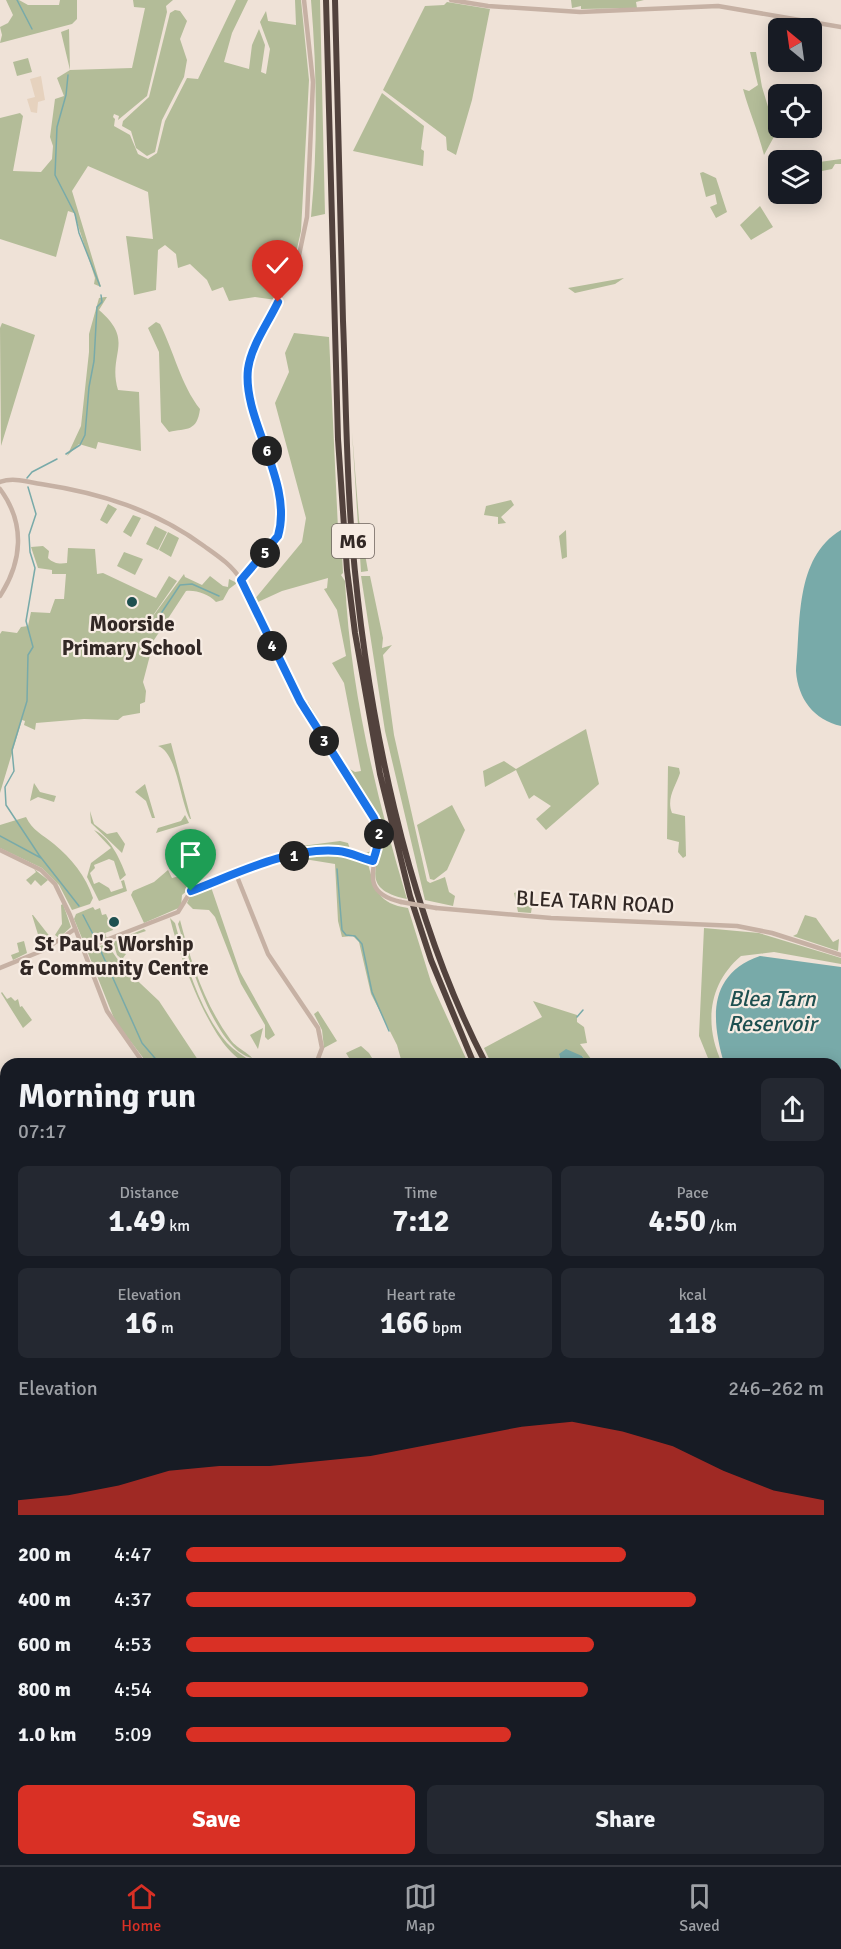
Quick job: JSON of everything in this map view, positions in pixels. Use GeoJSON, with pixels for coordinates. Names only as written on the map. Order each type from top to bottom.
{"type":"FeatureCollection","features":[{"type":"Feature","properties":{"kind":"highway","name":"M6"},"geometry":{"type":"LineString","coordinates":[[326,0],[338,439],[347,570],[355,633],[380,774],[410,896],[431,960],[472,1058]]}},
{"type":"Feature","properties":{"kind":"highway","name":"M6"},"geometry":{"type":"LineString","coordinates":[[334,0],[348,459],[360,612],[382,742],[420,897],[440,958],[483,1058]]}},
{"type":"Feature","properties":{"kind":"street"},"geometry":{"type":"LineString","coordinates":[[241,580],[278,536],[281,527],[282,505],[248,380],[252,355],[298,260],[307,217],[313,82],[304,0]]}},
{"type":"Feature","properties":{"kind":"street"},"geometry":{"type":"LineString","coordinates":[[451,0],[488,6],[580,12],[718,6],[841,27]]}},
{"type":"Feature","properties":{"kind":"street"},"geometry":{"type":"LineString","coordinates":[[0,482],[9,479],[69,488],[127,504],[172,525],[230,566],[241,580],[300,701],[377,824],[379,840],[373,861],[345,852],[330,851],[269,861],[191,891],[178,912],[84,949]]}},
{"type":"Feature","properties":{"kind":"street"},"geometry":{"type":"LineString","coordinates":[[0,489],[14,515],[19,546],[16,568],[0,596]]}},
{"type":"Feature","properties":{"kind":"street"},"geometry":{"type":"LineString","coordinates":[[0,850],[31,864],[48,877],[59,891],[107,1011],[140,1058]]}},
{"type":"Feature","properties":{"kind":"street","name":"BLEA TARN ROAD"},"geometry":{"type":"LineString","coordinates":[[373,861],[372,877],[377,887],[391,900],[436,908],[551,918],[737,926],[772,933],[841,955]]}},
{"type":"Feature","properties":{"kind":"street"},"geometry":{"type":"LineString","coordinates":[[236,873],[268,954],[318,1028],[322,1048],[318,1058]]}},
{"type":"Feature","properties":{"kind":"street"},"geometry":{"type":"LineString","coordinates":[[0,968],[44,950],[75,929]]}},
{"type":"Feature","properties":{"kind":"green space"},"geometry":{"type":"Polygon","coordinates":[[[6,0],[19,0],[28,5],[59,5],[60,0],[77,0],[77,19],[72,24],[0,43],[2,35],[0,27],[8,23],[13,15],[6,0]]]}},
{"type":"Feature","properties":{"kind":"green space"},"geometry":{"type":"Polygon","coordinates":[[[133,0],[173,0],[166,6],[167,12],[147,96],[118,120],[119,116],[114,114],[113,117],[114,126],[130,135],[138,154],[148,159],[157,153],[165,121],[187,78],[198,79],[236,0],[248,0],[232,33],[224,62],[249,69],[252,45],[259,29],[265,45],[261,72],[266,74],[270,49],[260,22],[266,11],[268,21],[296,25],[295,0],[301,0],[309,80],[301,231],[294,262],[276,300],[255,297],[229,301],[223,287],[212,291],[207,280],[190,264],[178,268],[176,254],[165,245],[158,250],[156,290],[134,295],[126,236],[153,239],[148,192],[88,166],[72,191],[101,287],[94,284],[95,278],[74,213],[68,211],[56,257],[0,239],[0,118],[20,113],[23,116],[13,171],[41,172],[52,159],[53,146],[50,137],[55,99],[64,96],[57,78],[70,70],[132,68],[145,8],[134,7],[133,0]]]}},
{"type":"Feature","properties":{"kind":"green space"},"geometry":{"type":"Polygon","coordinates":[[[311,0],[320,0],[325,214],[311,217],[316,108],[311,0]]]}},
{"type":"Feature","properties":{"kind":"green space"},"geometry":{"type":"Polygon","coordinates":[[[571,0],[644,0],[636,2],[637,8],[581,9],[581,6],[572,8],[571,0]]]}},
{"type":"Feature","properties":{"kind":"green space"},"geometry":{"type":"Polygon","coordinates":[[[447,2],[490,9],[472,100],[456,155],[447,150],[446,137],[383,90],[425,6],[444,5],[447,2]]]}},
{"type":"Feature","properties":{"kind":"green space"},"geometry":{"type":"Polygon","coordinates":[[[175,10],[180,11],[187,21],[180,39],[187,60],[184,77],[162,120],[155,152],[147,156],[136,148],[131,131],[122,126],[123,121],[149,97],[170,13],[175,10]]]}},
{"type":"Feature","properties":{"kind":"green space"},"geometry":{"type":"Polygon","coordinates":[[[69,29],[70,70],[61,32],[69,29]]]}},
{"type":"Feature","properties":{"kind":"green space"},"geometry":{"type":"Polygon","coordinates":[[[750,52],[756,52],[768,107],[768,138],[773,138],[764,155],[743,89],[749,91],[758,85],[750,52]]]}},
{"type":"Feature","properties":{"kind":"green space"},"geometry":{"type":"Polygon","coordinates":[[[28,58],[32,72],[17,76],[13,62],[28,58]]]}},
{"type":"Feature","properties":{"kind":"green space"},"geometry":{"type":"Polygon","coordinates":[[[382,93],[424,126],[421,149],[424,151],[423,166],[353,151],[382,93]]]}},
{"type":"Feature","properties":{"kind":"green space"},"geometry":{"type":"Polygon","coordinates":[[[841,159],[841,164],[835,164],[832,169],[822,171],[822,162],[841,159]]]}},
{"type":"Feature","properties":{"kind":"green space"},"geometry":{"type":"Polygon","coordinates":[[[703,172],[716,178],[727,212],[716,218],[710,207],[717,204],[715,194],[706,197],[700,173],[703,172]]]}},
{"type":"Feature","properties":{"kind":"green space"},"geometry":{"type":"Polygon","coordinates":[[[760,206],[773,227],[751,240],[740,225],[760,206]]]}},
{"type":"Feature","properties":{"kind":"green space"},"geometry":{"type":"Polygon","coordinates":[[[624,278],[615,284],[575,293],[568,288],[624,278]]]}},
{"type":"Feature","properties":{"kind":"green space"},"geometry":{"type":"Polygon","coordinates":[[[107,297],[99,310],[116,331],[118,390],[139,392],[141,451],[98,442],[96,449],[79,444],[67,456],[81,426],[89,334],[99,298],[107,297]]]}},
{"type":"Feature","properties":{"kind":"green space"},"geometry":{"type":"Polygon","coordinates":[[[271,309],[246,368],[244,368],[246,355],[268,310],[271,309]]]}},
{"type":"Feature","properties":{"kind":"green space"},"geometry":{"type":"Polygon","coordinates":[[[156,322],[160,324],[183,379],[200,409],[196,422],[190,428],[169,432],[161,422],[159,352],[148,328],[156,322]]]}},
{"type":"Feature","properties":{"kind":"green space"},"geometry":{"type":"Polygon","coordinates":[[[2,323],[35,335],[1,446],[0,328],[2,323]]]}},
{"type":"Feature","properties":{"kind":"green space"},"geometry":{"type":"Polygon","coordinates":[[[294,333],[329,337],[339,550],[342,554],[343,573],[341,575],[345,581],[352,662],[375,782],[407,899],[390,894],[380,887],[376,880],[375,870],[382,839],[382,827],[304,702],[308,702],[348,768],[355,772],[361,771],[344,683],[332,663],[346,656],[337,610],[324,589],[327,588],[328,578],[282,591],[258,602],[254,600],[302,542],[306,518],[275,403],[289,372],[285,353],[294,333]]]}},
{"type":"Feature","properties":{"kind":"green space"},"geometry":{"type":"Polygon","coordinates":[[[352,432],[359,520],[368,571],[361,572],[352,432]]]}},
{"type":"Feature","properties":{"kind":"green space"},"geometry":{"type":"Polygon","coordinates":[[[511,500],[514,505],[501,517],[506,523],[498,524],[498,517],[484,515],[486,506],[511,500]]]}},
{"type":"Feature","properties":{"kind":"green space"},"geometry":{"type":"Polygon","coordinates":[[[108,504],[117,509],[107,524],[100,520],[108,504]]]}},
{"type":"Feature","properties":{"kind":"green space"},"geometry":{"type":"Polygon","coordinates":[[[133,515],[141,518],[131,537],[123,532],[133,515]]]}},
{"type":"Feature","properties":{"kind":"green space"},"geometry":{"type":"Polygon","coordinates":[[[155,526],[167,532],[158,550],[146,544],[155,526]]]}},
{"type":"Feature","properties":{"kind":"green space"},"geometry":{"type":"Polygon","coordinates":[[[566,530],[567,557],[562,559],[559,536],[566,530]]]}},
{"type":"Feature","properties":{"kind":"green space"},"geometry":{"type":"Polygon","coordinates":[[[168,532],[179,538],[171,557],[159,550],[168,532]]]}},
{"type":"Feature","properties":{"kind":"green space"},"geometry":{"type":"Polygon","coordinates":[[[43,546],[49,551],[48,558],[59,563],[67,563],[68,548],[95,549],[97,574],[103,573],[156,598],[169,576],[177,581],[145,627],[184,574],[185,577],[202,585],[210,576],[223,586],[228,587],[229,579],[237,583],[229,589],[223,600],[216,602],[202,593],[186,591],[154,640],[143,682],[146,691],[145,702],[140,704],[140,713],[123,716],[118,720],[84,719],[36,723],[35,730],[24,725],[25,721],[22,720],[0,793],[0,634],[2,631],[17,633],[21,627],[28,626],[31,612],[50,613],[55,599],[64,599],[66,574],[52,574],[52,570],[38,568],[31,547],[43,546]]]}},
{"type":"Feature","properties":{"kind":"green space"},"geometry":{"type":"Polygon","coordinates":[[[124,552],[143,559],[135,575],[117,566],[124,552]]]}},
{"type":"Feature","properties":{"kind":"green space"},"geometry":{"type":"Polygon","coordinates":[[[361,576],[370,576],[383,638],[382,648],[392,645],[383,655],[394,735],[427,881],[430,883],[445,877],[449,892],[455,896],[453,906],[425,900],[385,731],[361,576]]]}},
{"type":"Feature","properties":{"kind":"green space"},"geometry":{"type":"Polygon","coordinates":[[[586,729],[599,784],[546,830],[536,819],[551,806],[534,795],[529,799],[516,770],[485,787],[483,771],[504,761],[516,769],[586,729]]]}},
{"type":"Feature","properties":{"kind":"green space"},"geometry":{"type":"Polygon","coordinates":[[[171,743],[191,819],[170,757],[158,746],[171,743]]]}},
{"type":"Feature","properties":{"kind":"green space"},"geometry":{"type":"Polygon","coordinates":[[[668,766],[679,768],[680,773],[672,792],[670,808],[672,813],[685,816],[686,856],[683,858],[678,852],[679,842],[667,839],[668,766]]]}},
{"type":"Feature","properties":{"kind":"green space"},"geometry":{"type":"Polygon","coordinates":[[[34,783],[40,792],[56,796],[54,802],[38,797],[30,801],[34,783]]]}},
{"type":"Feature","properties":{"kind":"green space"},"geometry":{"type":"Polygon","coordinates":[[[145,784],[155,818],[152,818],[146,801],[135,792],[145,784]]]}},
{"type":"Feature","properties":{"kind":"green space"},"geometry":{"type":"Polygon","coordinates":[[[452,805],[465,830],[447,870],[434,880],[430,879],[417,825],[452,805]]]}},
{"type":"Feature","properties":{"kind":"green space"},"geometry":{"type":"Polygon","coordinates":[[[90,811],[94,824],[107,834],[117,832],[125,844],[122,853],[91,823],[90,811]]]}},
{"type":"Feature","properties":{"kind":"green space"},"geometry":{"type":"Polygon","coordinates":[[[185,815],[189,823],[156,833],[158,828],[181,821],[185,815]]]}},
{"type":"Feature","properties":{"kind":"green space"},"geometry":{"type":"Polygon","coordinates":[[[26,817],[35,829],[72,861],[86,882],[93,898],[90,904],[72,910],[59,885],[42,868],[0,848],[0,825],[26,817]]]}},
{"type":"Feature","properties":{"kind":"green space"},"geometry":{"type":"Polygon","coordinates":[[[94,830],[110,843],[126,875],[120,880],[114,861],[109,859],[94,865],[95,868],[90,873],[94,884],[99,882],[111,892],[123,888],[121,881],[124,880],[127,891],[99,901],[87,877],[91,863],[111,848],[94,830]]]}},
{"type":"Feature","properties":{"kind":"green space"},"geometry":{"type":"Polygon","coordinates":[[[340,841],[348,843],[350,849],[366,853],[371,851],[371,856],[363,857],[340,848],[304,851],[302,846],[340,841]]]}},
{"type":"Feature","properties":{"kind":"green space"},"geometry":{"type":"Polygon","coordinates":[[[332,854],[368,864],[379,894],[390,903],[408,908],[431,982],[466,1058],[401,1058],[397,1045],[371,994],[359,942],[353,936],[342,937],[338,921],[335,864],[298,858],[332,854]]]}},
{"type":"Feature","properties":{"kind":"green space"},"geometry":{"type":"Polygon","coordinates":[[[34,869],[48,880],[41,886],[35,880],[31,885],[26,880],[36,872],[34,869]]]}},
{"type":"Feature","properties":{"kind":"green space"},"geometry":{"type":"Polygon","coordinates":[[[168,870],[172,878],[184,875],[189,889],[182,895],[181,907],[144,923],[131,895],[133,891],[154,882],[168,870]]]}},
{"type":"Feature","properties":{"kind":"green space"},"geometry":{"type":"Polygon","coordinates":[[[211,887],[240,972],[275,1035],[268,1040],[265,1037],[265,1025],[241,984],[215,917],[209,910],[193,909],[187,903],[191,894],[211,887]]]}},
{"type":"Feature","properties":{"kind":"green space"},"geometry":{"type":"Polygon","coordinates":[[[526,889],[533,900],[531,913],[518,912],[514,893],[526,889]]]}},
{"type":"Feature","properties":{"kind":"green space"},"geometry":{"type":"Polygon","coordinates":[[[63,904],[71,927],[59,938],[55,935],[62,924],[61,905],[63,904]]]}},
{"type":"Feature","properties":{"kind":"green space"},"geometry":{"type":"Polygon","coordinates":[[[93,907],[95,910],[100,908],[102,915],[106,914],[113,930],[105,933],[107,939],[88,946],[84,943],[74,919],[76,914],[93,907]]]}},
{"type":"Feature","properties":{"kind":"green space"},"geometry":{"type":"Polygon","coordinates":[[[33,915],[51,938],[40,941],[33,915]]]}},
{"type":"Feature","properties":{"kind":"green space"},"geometry":{"type":"Polygon","coordinates":[[[805,915],[816,918],[833,942],[839,939],[838,951],[793,936],[797,934],[805,915]]]}},
{"type":"Feature","properties":{"kind":"green space"},"geometry":{"type":"Polygon","coordinates":[[[170,918],[175,923],[189,970],[209,1016],[227,1043],[245,1058],[238,1058],[225,1045],[212,1026],[190,978],[170,918]]]}},
{"type":"Feature","properties":{"kind":"green space"},"geometry":{"type":"Polygon","coordinates":[[[180,920],[194,967],[213,1011],[232,1042],[252,1058],[239,1051],[226,1038],[215,1021],[196,979],[178,924],[180,920]]]}},
{"type":"Feature","properties":{"kind":"green space"},"geometry":{"type":"Polygon","coordinates":[[[704,928],[759,933],[841,958],[841,964],[774,952],[741,956],[722,979],[712,1006],[713,1034],[720,1058],[708,1058],[699,1036],[704,928]]]}},
{"type":"Feature","properties":{"kind":"green space"},"geometry":{"type":"Polygon","coordinates":[[[144,929],[146,931],[125,938],[124,953],[126,954],[123,958],[133,966],[132,968],[117,955],[113,942],[144,929]]]}},
{"type":"Feature","properties":{"kind":"green space"},"geometry":{"type":"Polygon","coordinates":[[[24,941],[27,953],[13,960],[11,955],[19,952],[17,943],[24,941]]]}},
{"type":"Feature","properties":{"kind":"green space"},"geometry":{"type":"Polygon","coordinates":[[[104,944],[109,947],[123,967],[159,1001],[197,1058],[143,1058],[115,1021],[88,953],[104,944]]]}},
{"type":"Feature","properties":{"kind":"green space"},"geometry":{"type":"Polygon","coordinates":[[[1,993],[7,999],[11,997],[15,1001],[18,999],[20,1007],[22,1006],[32,1020],[23,1028],[1,993]]]}},
{"type":"Feature","properties":{"kind":"green space"},"geometry":{"type":"Polygon","coordinates":[[[533,1001],[577,1015],[577,1022],[584,1027],[587,1043],[580,1044],[590,1058],[559,1054],[560,1058],[489,1058],[484,1048],[542,1017],[533,1001]]]}},
{"type":"Feature","properties":{"kind":"green space"},"geometry":{"type":"Polygon","coordinates":[[[318,1011],[337,1041],[324,1048],[322,1030],[314,1014],[318,1011]]]}},
{"type":"Feature","properties":{"kind":"green space"},"geometry":{"type":"Polygon","coordinates":[[[263,1028],[258,1049],[250,1035],[263,1028]]]}},
{"type":"Feature","properties":{"kind":"green space"},"geometry":{"type":"Polygon","coordinates":[[[361,1046],[372,1058],[349,1058],[346,1053],[361,1046]]]}},
{"type":"Feature","properties":{"kind":"shaded area"},"geometry":{"type":"Polygon","coordinates":[[[41,76],[45,100],[38,102],[37,113],[31,112],[27,99],[35,97],[30,79],[41,76]]]}},
{"type":"Feature","properties":{"kind":"water"},"geometry":{"type":"Polygon","coordinates":[[[841,530],[841,726],[823,719],[809,707],[800,691],[796,671],[800,613],[807,575],[815,557],[826,542],[841,530]]]}},
{"type":"Feature","properties":{"kind":"water","name":"Blea Tarn Reservoir"},"geometry":{"type":"Polygon","coordinates":[[[760,956],[841,967],[841,1058],[723,1058],[717,1030],[718,1000],[722,986],[743,964],[760,956]]]}},
{"type":"Feature","properties":{"kind":"water"},"geometry":{"type":"Polygon","coordinates":[[[566,1049],[583,1058],[560,1058],[559,1054],[566,1049]]]}},
{"type":"Feature","properties":{"kind":"waterway"},"geometry":{"type":"LineString","coordinates":[[17,0],[32,29]]}},
{"type":"Feature","properties":{"kind":"waterway"},"geometry":{"type":"LineString","coordinates":[[68,75],[66,95],[57,127],[55,175],[75,214],[79,233],[100,286]]}},
{"type":"Feature","properties":{"kind":"waterway"},"geometry":{"type":"LineString","coordinates":[[66,454],[80,445],[85,435],[89,387],[94,361],[97,307],[102,302],[101,295]]}},
{"type":"Feature","properties":{"kind":"waterway"},"geometry":{"type":"LineString","coordinates":[[27,478],[32,472],[57,459]]}},
{"type":"Feature","properties":{"kind":"waterway"},"geometry":{"type":"LineString","coordinates":[[28,487],[36,514],[29,535],[30,552],[35,568],[26,621],[33,647],[28,655],[27,701],[12,750],[14,771],[5,787],[6,805],[39,855],[79,906]]}},
{"type":"Feature","properties":{"kind":"waterway"},"geometry":{"type":"LineString","coordinates":[[158,618],[180,585],[192,584],[219,596]]}},
{"type":"Feature","properties":{"kind":"waterway"},"geometry":{"type":"LineString","coordinates":[[0,836],[41,858]]}},
{"type":"Feature","properties":{"kind":"waterway"},"geometry":{"type":"LineString","coordinates":[[337,869],[342,930],[346,935],[355,936],[362,944],[372,992],[389,1031]]}},
{"type":"Feature","properties":{"kind":"waterway"},"geometry":{"type":"LineString","coordinates":[[83,915],[96,940]]}},
{"type":"Feature","properties":{"kind":"waterway"},"geometry":{"type":"LineString","coordinates":[[99,947],[142,1043],[155,1058]]}},
{"type":"Feature","properties":{"kind":"waterway"},"geometry":{"type":"LineString","coordinates":[[577,1017],[583,1010]]}},
{"type":"Feature","properties":{"kind":"place","name":"Moorside Primary School"},"geometry":{"type":"Point","coordinates":[132,602]}},
{"type":"Feature","properties":{"kind":"place","name":"St Paul's Worship & Community Centre"},"geometry":{"type":"Point","coordinates":[114,922]}},
{"type":"Feature","properties":{"kind":"route"},"geometry":{"type":"LineString","coordinates":[[191,891],[260,863],[322,852],[345,852],[373,861],[379,840],[379,829],[371,812],[354,789],[300,701],[241,580],[278,536],[281,527],[282,505],[249,392],[248,380],[248,368],[252,355],[278,302]]}}]}
